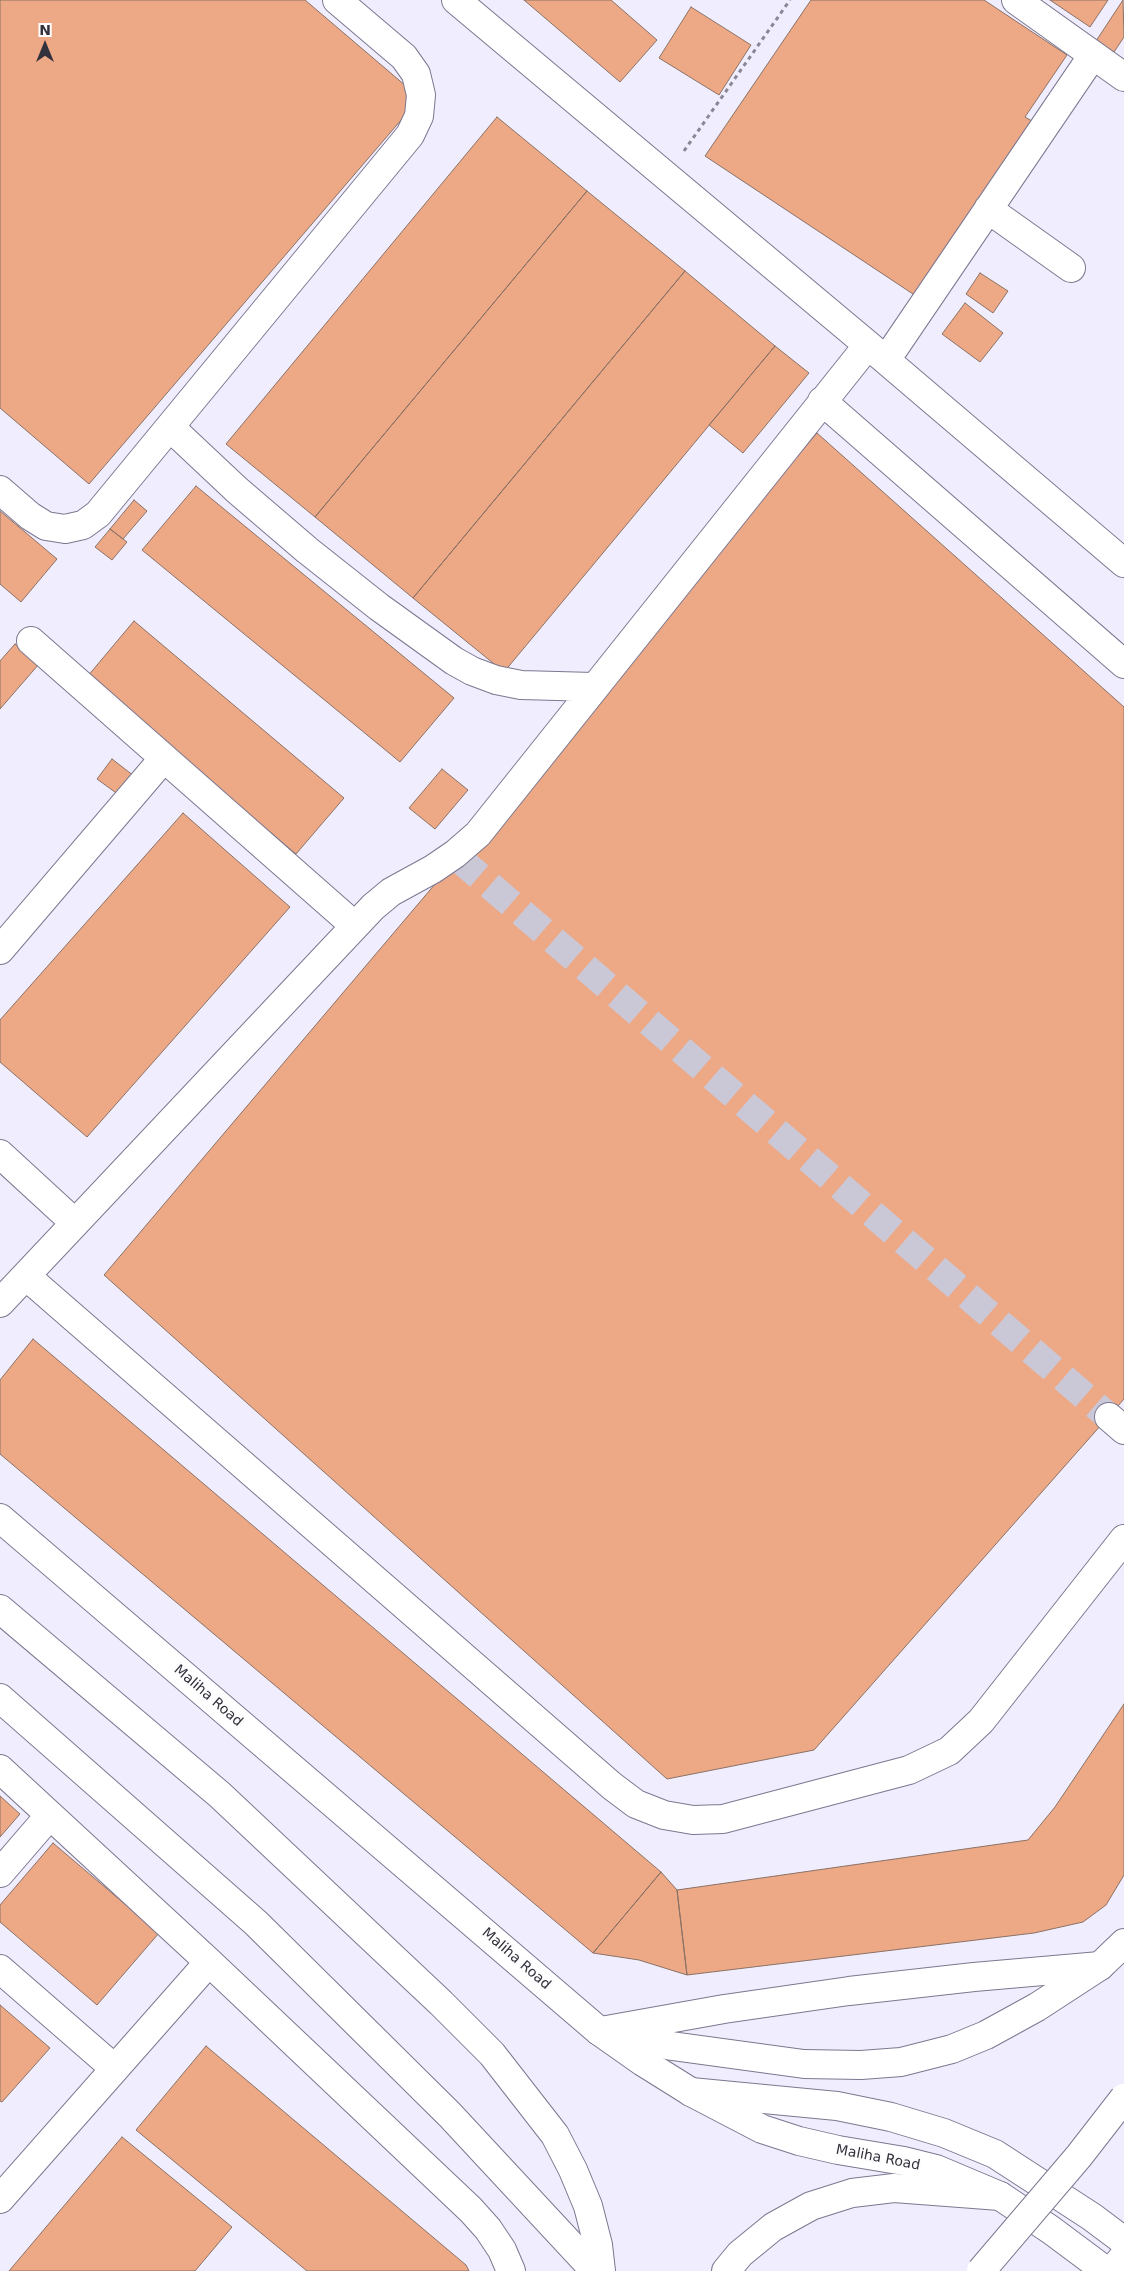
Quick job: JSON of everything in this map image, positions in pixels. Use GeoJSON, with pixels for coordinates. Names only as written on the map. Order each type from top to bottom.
{"type":"FeatureCollection","features":[{"type":"Feature","properties":{"kind":"main road"},"geometry":{"type":"LineString","coordinates":[[0,490],[30,516],[46,526],[65,528],[83,524],[98,514],[410,135],[419,116],[421,95],[416,74],[404,57],[337,0]]}},
{"type":"Feature","properties":{"kind":"main road"},"geometry":{"type":"LineString","coordinates":[[456,0],[877,352],[1124,563]]}},
{"type":"Feature","properties":{"kind":"main road"},"geometry":{"type":"LineString","coordinates":[[1016,0],[1124,77]]}},
{"type":"Feature","properties":{"kind":"main road"},"geometry":{"type":"LineString","coordinates":[[0,1303],[373,907],[391,892],[450,860],[478,834],[822,401],[877,352],[988,210],[1093,55]]}},
{"type":"Feature","properties":{"kind":"main road"},"geometry":{"type":"LineString","coordinates":[[988,210],[1071,268]]}},
{"type":"Feature","properties":{"kind":"main road"},"geometry":{"type":"LineString","coordinates":[[822,401],[1124,664]]}},
{"type":"Feature","properties":{"kind":"main road"},"geometry":{"type":"LineString","coordinates":[[170,427],[237,490],[307,550],[379,607],[454,661],[496,680],[521,686],[593,687]]}},
{"type":"Feature","properties":{"kind":"main road"},"geometry":{"type":"LineString","coordinates":[[31,641],[355,926]]}},
{"type":"Feature","properties":{"kind":"main road"},"geometry":{"type":"LineString","coordinates":[[0,950],[164,758]]}},
{"type":"Feature","properties":{"kind":"main road"},"geometry":{"type":"LineString","coordinates":[[0,1154],[75,1223]]}},
{"type":"Feature","properties":{"kind":"main road"},"geometry":{"type":"LineString","coordinates":[[26,1276],[612,1786],[636,1804],[664,1815],[693,1820],[723,1819],[909,1770],[949,1751],[981,1721],[1124,1539]]}},
{"type":"Feature","properties":{"kind":"main road","name":"Maliha Road"},"geometry":{"type":"LineString","coordinates":[[0,1518],[600,2031],[643,2062],[691,2092],[762,2128],[838,2150],[936,2169],[1000,2196],[1051,2230],[1106,2271]]}},
{"type":"Feature","properties":{"kind":"main road"},"geometry":{"type":"LineString","coordinates":[[0,1609],[220,1794],[441,2003],[492,2054],[549,2127],[573,2170],[588,2206],[598,2245],[601,2271]]}},
{"type":"Feature","properties":{"kind":"main road"},"geometry":{"type":"LineString","coordinates":[[0,1698],[256,1923],[450,2115],[595,2271]]}},
{"type":"Feature","properties":{"kind":"main road"},"geometry":{"type":"LineString","coordinates":[[0,1769],[209,1962],[471,2210],[488,2229],[502,2250],[511,2271]]}},
{"type":"Feature","properties":{"kind":"main road"},"geometry":{"type":"LineString","coordinates":[[0,1873],[50,1815]]}},
{"type":"Feature","properties":{"kind":"main road"},"geometry":{"type":"LineString","coordinates":[[600,2031],[672,2046],[804,2064],[861,2065],[901,2062],[952,2049],[986,2035],[1037,2007],[1100,1966],[1124,1943]]}},
{"type":"Feature","properties":{"kind":"main road"},"geometry":{"type":"LineString","coordinates":[[0,2199],[209,1962]]}},
{"type":"Feature","properties":{"kind":"main road"},"geometry":{"type":"LineString","coordinates":[[600,2031],[724,2009],[849,1991],[974,1977],[1100,1966]]}},
{"type":"Feature","properties":{"kind":"main road"},"geometry":{"type":"LineString","coordinates":[[0,1969],[114,2068]]}},
{"type":"Feature","properties":{"kind":"main road"},"geometry":{"type":"LineString","coordinates":[[691,2092],[837,2106],[891,2117],[944,2133],[995,2154],[1092,2217],[1124,2241]]}},
{"type":"Feature","properties":{"kind":"main road"},"geometry":{"type":"LineString","coordinates":[[981,2271],[1079,2156],[1124,2098]]}},
{"type":"Feature","properties":{"kind":"main road"},"geometry":{"type":"LineString","coordinates":[[726,2271],[740,2254],[773,2227],[811,2206],[852,2193],[894,2188],[1000,2196]]}},
{"type":"Feature","properties":{"kind":"main road"},"geometry":{"type":"LineString","coordinates":[[1112,2271],[1124,2256]]}},
{"type":"Feature","properties":{"kind":"path"},"geometry":{"type":"LineString","coordinates":[[667,176],[790,0]]}},
{"type":"Feature","properties":{"kind":"building"},"geometry":{"type":"Polygon","coordinates":[[[0,0],[305,0],[420,98],[89,484],[0,408],[0,0]]]}},
{"type":"Feature","properties":{"kind":"building"},"geometry":{"type":"Polygon","coordinates":[[[524,0],[611,0],[657,40],[620,82],[524,0]]]}},
{"type":"Feature","properties":{"kind":"building"},"geometry":{"type":"Polygon","coordinates":[[[811,0],[984,0],[1067,55],[1025,117],[1037,124],[919,298],[705,156],[811,0]]]}},
{"type":"Feature","properties":{"kind":"building"},"geometry":{"type":"Polygon","coordinates":[[[1050,0],[1108,0],[1090,27],[1050,0]]]}},
{"type":"Feature","properties":{"kind":"building"},"geometry":{"type":"Polygon","coordinates":[[[1123,0],[1124,37],[1114,52],[1096,41],[1123,0]]]}},
{"type":"Feature","properties":{"kind":"building"},"geometry":{"type":"Polygon","coordinates":[[[691,7],[751,45],[719,95],[659,58],[691,7]]]}},
{"type":"Feature","properties":{"kind":"building"},"geometry":{"type":"Polygon","coordinates":[[[497,117],[587,191],[315,517],[226,444],[497,117]]]}},
{"type":"Feature","properties":{"kind":"building"},"geometry":{"type":"Polygon","coordinates":[[[587,191],[685,271],[413,598],[315,517],[587,191]]]}},
{"type":"Feature","properties":{"kind":"building"},"geometry":{"type":"Polygon","coordinates":[[[685,271],[775,346],[504,672],[413,598],[685,271]]]}},
{"type":"Feature","properties":{"kind":"building"},"geometry":{"type":"Polygon","coordinates":[[[980,273],[1008,291],[993,313],[966,294],[980,273]]]}},
{"type":"Feature","properties":{"kind":"building"},"geometry":{"type":"Polygon","coordinates":[[[965,303],[1003,333],[980,362],[942,334],[965,303]]]}},
{"type":"Feature","properties":{"kind":"building"},"geometry":{"type":"Polygon","coordinates":[[[775,346],[809,373],[743,453],[709,425],[775,346]]]}},
{"type":"Feature","properties":{"kind":"building"},"geometry":{"type":"Polygon","coordinates":[[[817,433],[1124,707],[1124,1399],[814,1750],[667,1779],[104,1275],[817,433]]]}},
{"type":"Feature","properties":{"kind":"building"},"geometry":{"type":"Polygon","coordinates":[[[196,486],[454,698],[400,762],[142,550],[196,486]]]}},
{"type":"Feature","properties":{"kind":"building"},"geometry":{"type":"Polygon","coordinates":[[[134,500],[147,511],[123,539],[110,529],[134,500]]]}},
{"type":"Feature","properties":{"kind":"building"},"geometry":{"type":"Polygon","coordinates":[[[0,511],[57,559],[21,602],[0,584],[0,511]]]}},
{"type":"Feature","properties":{"kind":"building"},"geometry":{"type":"Polygon","coordinates":[[[110,529],[127,542],[112,560],[95,547],[110,529]]]}},
{"type":"Feature","properties":{"kind":"building"},"geometry":{"type":"Polygon","coordinates":[[[134,621],[344,798],[296,854],[87,677],[134,621]]]}},
{"type":"Feature","properties":{"kind":"building"},"geometry":{"type":"Polygon","coordinates":[[[15,644],[39,664],[0,709],[0,661],[15,644]]]}},
{"type":"Feature","properties":{"kind":"building"},"geometry":{"type":"Polygon","coordinates":[[[112,759],[134,776],[119,795],[97,779],[112,759]]]}},
{"type":"Feature","properties":{"kind":"building"},"geometry":{"type":"Polygon","coordinates":[[[442,769],[468,790],[435,829],[409,808],[442,769]]]}},
{"type":"Feature","properties":{"kind":"building"},"geometry":{"type":"Polygon","coordinates":[[[183,813],[290,907],[87,1137],[0,1062],[0,1020],[183,813]]]}},
{"type":"Feature","properties":{"kind":"building"},"geometry":{"type":"Polygon","coordinates":[[[33,1339],[661,1872],[593,1953],[0,1454],[0,1380],[33,1339]]]}},
{"type":"Feature","properties":{"kind":"building"},"geometry":{"type":"Polygon","coordinates":[[[1124,1704],[1124,1875],[1106,1905],[1083,1922],[1034,1933],[687,1975],[677,1890],[1028,1840],[1055,1807],[1124,1704]]]}},
{"type":"Feature","properties":{"kind":"building"},"geometry":{"type":"Polygon","coordinates":[[[0,1796],[20,1814],[0,1837],[0,1796]]]}},
{"type":"Feature","properties":{"kind":"building"},"geometry":{"type":"Polygon","coordinates":[[[53,1843],[159,1933],[97,2005],[0,1922],[0,1905],[53,1843]]]}},
{"type":"Feature","properties":{"kind":"building"},"geometry":{"type":"Polygon","coordinates":[[[661,1872],[677,1890],[687,1975],[639,1960],[593,1953],[661,1872]]]}},
{"type":"Feature","properties":{"kind":"building"},"geometry":{"type":"Polygon","coordinates":[[[0,2005],[50,2048],[2,2102],[0,2101],[0,2005]]]}},
{"type":"Feature","properties":{"kind":"building"},"geometry":{"type":"Polygon","coordinates":[[[206,2046],[466,2265],[469,2271],[307,2271],[136,2130],[206,2046]]]}},
{"type":"Feature","properties":{"kind":"building"},"geometry":{"type":"Polygon","coordinates":[[[122,2137],[232,2227],[195,2271],[9,2271],[122,2137]]]}},
{"type":"Feature","properties":{"kind":"tunnel"},"geometry":{"type":"LineString","coordinates":[[458,858],[1109,1417]]}}]}
